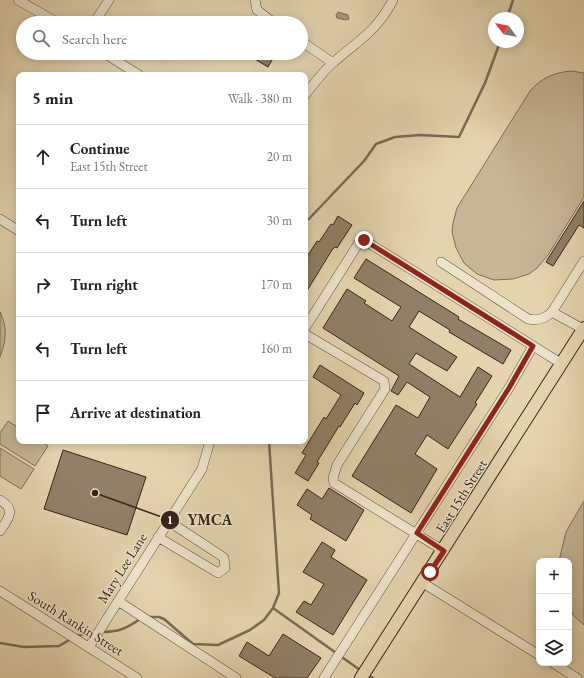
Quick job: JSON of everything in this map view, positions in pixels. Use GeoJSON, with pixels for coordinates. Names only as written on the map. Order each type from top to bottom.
{"type":"FeatureCollection","features":[{"type":"Feature","properties":{"kind":"main road","name":"East 15th Street"},"geometry":{"type":"LineString","coordinates":[[361,678],[444,551],[584,329]]}},
{"type":"Feature","properties":{"kind":"street"},"geometry":{"type":"LineString","coordinates":[[18,0],[46,16]]}},
{"type":"Feature","properties":{"kind":"street"},"geometry":{"type":"LineString","coordinates":[[99,16],[109,0]]}},
{"type":"Feature","properties":{"kind":"street"},"geometry":{"type":"LineString","coordinates":[[255,0],[257,10],[265,16]]}},
{"type":"Feature","properties":{"kind":"street"},"geometry":{"type":"LineString","coordinates":[[308,92],[333,63],[361,42],[375,28],[393,0]]}},
{"type":"Feature","properties":{"kind":"street"},"geometry":{"type":"LineString","coordinates":[[308,46],[333,63]]}},
{"type":"Feature","properties":{"kind":"street"},"geometry":{"type":"LineString","coordinates":[[115,60],[134,72]]}},
{"type":"Feature","properties":{"kind":"street"},"geometry":{"type":"LineString","coordinates":[[0,219],[16,226]]}},
{"type":"Feature","properties":{"kind":"street"},"geometry":{"type":"LineString","coordinates":[[308,323],[360,241],[364,240],[562,364]]}},
{"type":"Feature","properties":{"kind":"street"},"geometry":{"type":"LineString","coordinates":[[441,262],[528,318],[539,320],[547,317],[552,312],[584,262]]}},
{"type":"Feature","properties":{"kind":"street"},"geometry":{"type":"LineString","coordinates":[[552,312],[584,329]]}},
{"type":"Feature","properties":{"kind":"street"},"geometry":{"type":"LineString","coordinates":[[308,336],[384,381],[385,389],[337,465],[333,478],[334,483],[444,551]]}},
{"type":"Feature","properties":{"kind":"street"},"geometry":{"type":"LineString","coordinates":[[324,678],[509,388],[533,346]]}},
{"type":"Feature","properties":{"kind":"street","name":"Mary Lee Lane"},"geometry":{"type":"LineString","coordinates":[[89,647],[202,469],[209,444]]}},
{"type":"Feature","properties":{"kind":"street"},"geometry":{"type":"LineString","coordinates":[[0,500],[7,505],[10,511],[9,517],[0,531]]}},
{"type":"Feature","properties":{"kind":"street"},"geometry":{"type":"LineString","coordinates":[[158,537],[218,573],[225,568],[224,558],[168,521]]}},
{"type":"Feature","properties":{"kind":"street"},"geometry":{"type":"LineString","coordinates":[[423,583],[536,652]]}},
{"type":"Feature","properties":{"kind":"street","name":"South Rankin Street"},"geometry":{"type":"LineString","coordinates":[[0,591],[137,678]]}},
{"type":"Feature","properties":{"kind":"street"},"geometry":{"type":"LineString","coordinates":[[118,601],[231,677]]}},
{"type":"Feature","properties":{"kind":"street"},"geometry":{"type":"LineString","coordinates":[[558,666],[577,678]]}},
{"type":"Feature","properties":{"kind":"shaded area"},"geometry":{"type":"Polygon","coordinates":[[[338,12],[348,15],[349,19],[346,20],[337,18],[336,15],[338,12]]]}},
{"type":"Feature","properties":{"kind":"shaded area"},"geometry":{"type":"Polygon","coordinates":[[[572,71],[584,73],[584,197],[548,255],[537,268],[529,274],[513,279],[494,280],[477,274],[464,263],[456,248],[452,232],[457,208],[534,86],[554,74],[572,71]]]}},
{"type":"Feature","properties":{"kind":"shaded area"},"geometry":{"type":"Polygon","coordinates":[[[0,312],[3,318],[5,334],[4,345],[0,357],[0,312]]]}},
{"type":"Feature","properties":{"kind":"shaded area"},"geometry":{"type":"Polygon","coordinates":[[[8,421],[16,426],[16,444],[45,444],[48,446],[35,466],[0,444],[0,433],[8,421]]]}},
{"type":"Feature","properties":{"kind":"shaded area"},"geometry":{"type":"Polygon","coordinates":[[[0,448],[34,469],[21,489],[0,476],[0,448]]]}},
{"type":"Feature","properties":{"kind":"shaded area"},"geometry":{"type":"Polygon","coordinates":[[[584,501],[584,625],[572,612],[572,558],[560,558],[566,532],[584,501]]]}},
{"type":"Feature","properties":{"kind":"building"},"geometry":{"type":"Polygon","coordinates":[[[256,60],[272,60],[268,67],[256,60]]]}},
{"type":"Feature","properties":{"kind":"building"},"geometry":{"type":"Polygon","coordinates":[[[584,201],[584,228],[579,225],[553,266],[546,262],[584,201]]]}},
{"type":"Feature","properties":{"kind":"building"},"geometry":{"type":"Polygon","coordinates":[[[338,216],[352,225],[337,248],[335,247],[332,250],[308,289],[308,255],[331,224],[333,225],[338,216]]]}},
{"type":"Feature","properties":{"kind":"building"},"geometry":{"type":"Polygon","coordinates":[[[366,259],[459,317],[458,319],[511,350],[503,364],[449,332],[450,330],[419,311],[409,327],[457,357],[447,371],[416,353],[409,364],[460,397],[478,367],[492,376],[475,403],[477,404],[448,449],[427,435],[415,454],[437,469],[411,513],[352,476],[396,405],[418,418],[430,397],[407,382],[398,395],[391,391],[399,376],[323,328],[347,289],[366,301],[364,303],[392,321],[401,307],[354,278],[366,259]]]}},
{"type":"Feature","properties":{"kind":"building"},"geometry":{"type":"Polygon","coordinates":[[[320,365],[364,393],[357,405],[355,403],[340,427],[339,426],[317,462],[319,463],[308,481],[295,473],[306,455],[302,453],[324,417],[326,419],[341,395],[313,377],[320,365]]]}},
{"type":"Feature","properties":{"kind":"building"},"geometry":{"type":"Polygon","coordinates":[[[63,450],[146,477],[127,535],[44,509],[63,450]]]}},
{"type":"Feature","properties":{"kind":"building"},"geometry":{"type":"Polygon","coordinates":[[[329,488],[364,510],[346,541],[310,519],[312,515],[297,505],[307,489],[322,499],[329,488]]]}},
{"type":"Feature","properties":{"kind":"building"},"geometry":{"type":"Polygon","coordinates":[[[322,542],[335,550],[331,557],[367,580],[333,635],[296,612],[304,601],[311,605],[324,584],[303,572],[322,542]]]}},
{"type":"Feature","properties":{"kind":"building"},"geometry":{"type":"Polygon","coordinates":[[[283,634],[321,658],[307,678],[275,678],[239,656],[247,642],[269,656],[283,634]]]}},
{"type":"Feature","properties":{"kind":"waterway"},"geometry":{"type":"LineString","coordinates":[[509,12],[513,0]]}},
{"type":"Feature","properties":{"kind":"waterway"},"geometry":{"type":"LineString","coordinates":[[308,220],[364,161],[376,144],[395,137],[420,135],[459,137],[485,83],[498,48]]}},
{"type":"Feature","properties":{"kind":"waterway"},"geometry":{"type":"LineString","coordinates":[[146,617],[159,617],[164,619],[193,644],[218,645],[250,630],[264,620],[273,608],[279,593],[269,444]]}},
{"type":"Feature","properties":{"kind":"waterway"},"geometry":{"type":"LineString","coordinates":[[273,608],[360,670]]}},
{"type":"Feature","properties":{"kind":"waterway"},"geometry":{"type":"LineString","coordinates":[[101,632],[122,629],[140,619]]}},
{"type":"Feature","properties":{"kind":"waterway"},"geometry":{"type":"LineString","coordinates":[[75,636],[96,632]]}},
{"type":"Feature","properties":{"kind":"waterway"},"geometry":{"type":"LineString","coordinates":[[0,643],[24,647],[59,646],[71,639]]}},
{"type":"Feature","properties":{"kind":"place","name":"YMCA"},"geometry":{"type":"Point","coordinates":[95,493]}},
{"type":"Feature","properties":{"kind":"route"},"geometry":{"type":"LineString","coordinates":[[364,240],[533,346],[509,388],[417,533],[444,551],[430,572]]}}]}
